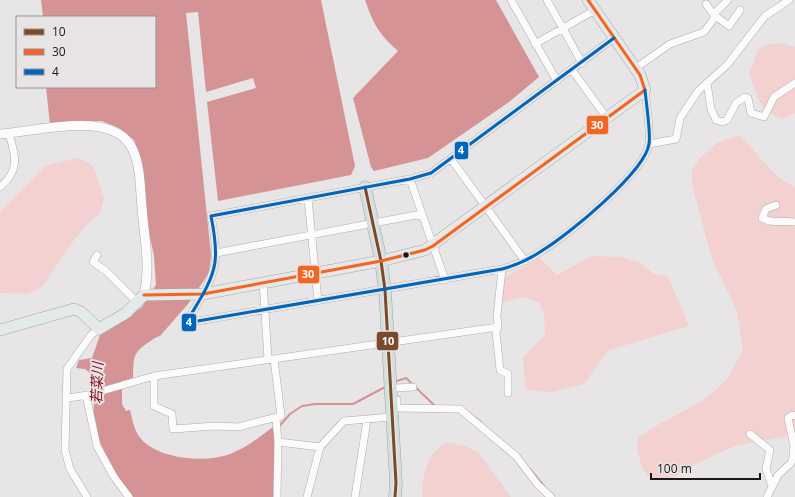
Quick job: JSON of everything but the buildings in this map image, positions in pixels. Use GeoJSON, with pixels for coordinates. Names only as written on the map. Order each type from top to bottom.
{"type":"FeatureCollection","features":[{"type":"Feature","properties":{"kind":"highway"},"geometry":{"type":"LineString","coordinates":[[365,187],[381,261],[385,290],[391,386],[391,417],[396,483],[395,497]]}},
{"type":"Feature","properties":{"kind":"main road"},"geometry":{"type":"LineString","coordinates":[[0,330],[74,309],[82,312],[99,329],[126,313],[141,299],[198,294],[381,261],[425,250],[433,246],[485,206],[644,90],[644,83],[636,68],[588,0]]}},
{"type":"Feature","properties":{"kind":"street"},"geometry":{"type":"LineString","coordinates":[[511,0],[557,81]]}},
{"type":"Feature","properties":{"kind":"street"},"geometry":{"type":"LineString","coordinates":[[547,0],[582,63]]}},
{"type":"Feature","properties":{"kind":"street"},"geometry":{"type":"LineString","coordinates":[[636,68],[670,44],[701,34],[716,12],[728,0]]}},
{"type":"Feature","properties":{"kind":"street"},"geometry":{"type":"LineString","coordinates":[[649,144],[676,139],[682,113],[698,91],[727,65],[765,16],[789,0]]}},
{"type":"Feature","properties":{"kind":"street"},"geometry":{"type":"LineString","coordinates":[[706,4],[714,16],[729,26],[740,10]]}},
{"type":"Feature","properties":{"kind":"street"},"geometry":{"type":"LineString","coordinates":[[535,44],[595,10]]}},
{"type":"Feature","properties":{"kind":"street"},"geometry":{"type":"LineString","coordinates":[[614,38],[431,173],[410,179],[212,216],[216,253],[215,264],[198,294],[186,323],[445,280],[502,269],[525,261],[545,250],[570,231],[616,191],[646,153],[649,144],[644,90]]}},
{"type":"Feature","properties":{"kind":"street"},"geometry":{"type":"LineString","coordinates":[[572,70],[607,118]]}},
{"type":"Feature","properties":{"kind":"street"},"geometry":{"type":"LineString","coordinates":[[707,82],[711,110],[716,120],[722,122],[727,120],[736,103],[745,97],[748,98],[751,112],[764,117],[774,96],[795,83]]}},
{"type":"Feature","properties":{"kind":"street"},"geometry":{"type":"LineString","coordinates":[[0,187],[12,174],[15,166],[5,134],[69,127],[102,127],[117,132],[129,143],[136,158],[140,181],[148,269],[141,299],[93,262],[97,255]]}},
{"type":"Feature","properties":{"kind":"street"},"geometry":{"type":"LineString","coordinates":[[451,159],[525,261]]}},
{"type":"Feature","properties":{"kind":"street"},"geometry":{"type":"LineString","coordinates":[[410,179],[445,280]]}},
{"type":"Feature","properties":{"kind":"street"},"geometry":{"type":"LineString","coordinates":[[308,198],[318,301]]}},
{"type":"Feature","properties":{"kind":"street"},"geometry":{"type":"LineString","coordinates":[[776,204],[763,212],[762,218],[771,221],[784,220],[795,222]]}},
{"type":"Feature","properties":{"kind":"street"},"geometry":{"type":"LineString","coordinates":[[216,253],[372,222],[416,215],[422,216]]}},
{"type":"Feature","properties":{"kind":"street"},"geometry":{"type":"LineString","coordinates":[[502,269],[497,316],[498,327],[496,332],[500,370],[508,374],[508,393]]}},
{"type":"Feature","properties":{"kind":"street"},"geometry":{"type":"LineString","coordinates":[[154,376],[154,406],[172,414],[173,429],[215,426],[238,427],[276,421],[281,416],[271,359],[263,282]]}},
{"type":"Feature","properties":{"kind":"street"},"geometry":{"type":"LineString","coordinates":[[68,398],[87,395],[154,376],[498,327]]}},
{"type":"Feature","properties":{"kind":"street"},"geometry":{"type":"LineString","coordinates":[[87,497],[70,469],[66,459],[64,441],[68,398],[67,369],[91,335],[99,329]]}},
{"type":"Feature","properties":{"kind":"street"},"geometry":{"type":"LineString","coordinates":[[413,387],[391,386],[397,408],[460,410],[516,456],[538,485],[551,497]]}},
{"type":"Feature","properties":{"kind":"street"},"geometry":{"type":"LineString","coordinates":[[87,395],[97,446],[114,477],[129,497]]}},
{"type":"Feature","properties":{"kind":"street"},"geometry":{"type":"LineString","coordinates":[[767,497],[778,475],[791,463],[794,446],[788,418],[795,416]]}},
{"type":"Feature","properties":{"kind":"street"},"geometry":{"type":"LineString","coordinates":[[307,497],[320,447],[344,421],[391,417]]}},
{"type":"Feature","properties":{"kind":"street"},"geometry":{"type":"LineString","coordinates":[[355,497],[367,420]]}},
{"type":"Feature","properties":{"kind":"street"},"geometry":{"type":"LineString","coordinates":[[276,421],[278,439],[277,497]]}},
{"type":"Feature","properties":{"kind":"street"},"geometry":{"type":"LineString","coordinates":[[750,434],[770,450],[766,469],[772,486]]}},
{"type":"Feature","properties":{"kind":"street"},"geometry":{"type":"LineString","coordinates":[[278,439],[320,447]]}},
{"type":"Feature","properties":{"kind":"shaded area"},"geometry":{"type":"Polygon","coordinates":[[[781,43],[795,47],[795,113],[781,119],[773,115],[763,106],[759,100],[749,73],[754,63],[757,50],[767,45],[781,43]]]}},
{"type":"Feature","properties":{"kind":"shaded area"},"geometry":{"type":"Polygon","coordinates":[[[739,135],[779,177],[795,187],[795,435],[734,446],[694,465],[677,476],[662,480],[648,476],[642,467],[637,449],[638,438],[659,424],[693,406],[715,391],[732,371],[743,350],[737,311],[712,259],[692,185],[692,171],[700,158],[717,143],[739,135]]]}},
{"type":"Feature","properties":{"kind":"shaded area"},"geometry":{"type":"Polygon","coordinates":[[[79,158],[93,166],[104,198],[100,213],[87,224],[74,240],[42,287],[28,294],[0,293],[0,212],[46,165],[79,158]]]}},
{"type":"Feature","properties":{"kind":"shaded area"},"geometry":{"type":"Polygon","coordinates":[[[591,256],[621,257],[641,263],[654,274],[668,277],[689,326],[609,350],[584,384],[551,392],[526,390],[523,358],[545,334],[544,313],[539,302],[523,297],[501,303],[504,278],[540,258],[557,275],[591,256]]]}},
{"type":"Feature","properties":{"kind":"shaded area"},"geometry":{"type":"Polygon","coordinates":[[[447,442],[466,446],[478,452],[511,497],[423,497],[423,482],[427,466],[440,446],[447,442]]]}},
{"type":"Feature","properties":{"kind":"water","name":"若菜川"},"geometry":{"type":"Polygon","coordinates":[[[41,0],[321,0],[355,166],[351,175],[218,201],[207,102],[256,88],[253,78],[206,92],[198,12],[186,13],[211,255],[209,272],[188,304],[160,336],[146,344],[138,352],[134,359],[133,378],[122,381],[122,404],[126,411],[130,410],[136,431],[142,440],[152,448],[164,453],[178,457],[206,459],[219,457],[230,454],[253,442],[274,426],[274,497],[133,497],[113,470],[99,440],[93,420],[94,402],[90,373],[85,369],[76,368],[79,360],[92,358],[100,335],[142,307],[156,285],[154,256],[148,228],[142,164],[134,140],[119,128],[102,121],[50,125],[46,88],[156,88],[156,16],[43,16],[41,0]]]}},
{"type":"Feature","properties":{"kind":"water"},"geometry":{"type":"Polygon","coordinates":[[[365,0],[496,0],[539,77],[509,102],[428,158],[374,171],[371,167],[353,98],[398,51],[377,28],[365,0]]]}},
{"type":"Feature","properties":{"kind":"waterway"},"geometry":{"type":"LineString","coordinates":[[394,382],[406,378],[435,406]]}},
{"type":"Feature","properties":{"kind":"waterway"},"geometry":{"type":"LineString","coordinates":[[278,428],[290,414],[302,406],[315,404],[353,404],[387,386]]}},
{"type":"Feature","properties":{"kind":"waterway"},"geometry":{"type":"LineString","coordinates":[[463,408],[481,422]]}},
{"type":"Feature","properties":{"kind":"waterway"},"geometry":{"type":"LineString","coordinates":[[530,469],[544,486]]}},
{"type":"Feature","properties":{"kind":"transit line","name":"30"},"geometry":{"type":"LineString","coordinates":[[144,295],[203,294],[381,261],[425,250],[433,246],[645,90],[640,75],[588,0]]}},
{"type":"Feature","properties":{"kind":"transit line","name":"4"},"geometry":{"type":"LineString","coordinates":[[614,38],[431,173],[410,179],[211,216],[214,233],[216,256],[215,262],[211,278],[186,323],[502,269],[528,259],[570,231],[604,202],[634,170],[644,156],[649,144],[649,125],[645,90]]}},
{"type":"Feature","properties":{"kind":"transit line","name":"10"},"geometry":{"type":"LineString","coordinates":[[365,187],[381,261],[385,290],[396,483],[395,497]]}}]}
